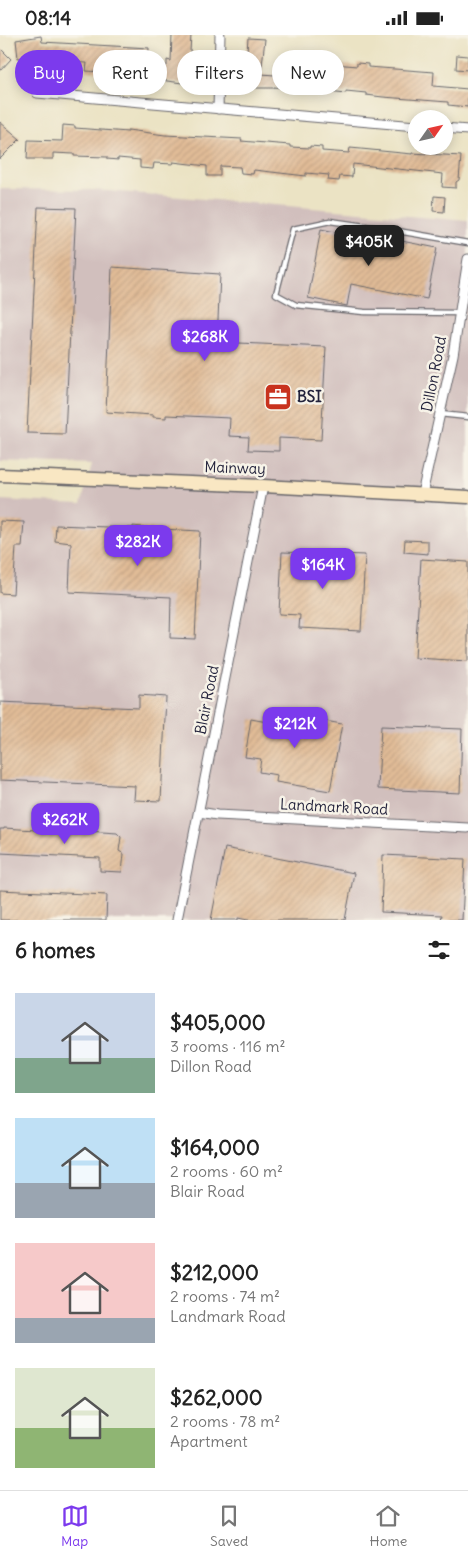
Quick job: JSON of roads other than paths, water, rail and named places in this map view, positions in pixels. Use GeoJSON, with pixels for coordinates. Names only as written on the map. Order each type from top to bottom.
{"type":"FeatureCollection","features":[{"type":"Feature","properties":{"kind":"street"},"geometry":{"type":"LineString","coordinates":[[218,109],[220,35]]}},
{"type":"Feature","properties":{"kind":"street"},"geometry":{"type":"LineString","coordinates":[[60,95],[408,125]]}},
{"type":"Feature","properties":{"kind":"street"},"geometry":{"type":"LineString","coordinates":[[453,129],[468,130]]}},
{"type":"Feature","properties":{"kind":"street","name":"Dillon Road"},"geometry":{"type":"LineString","coordinates":[[422,494],[453,355],[468,259]]}},
{"type":"Feature","properties":{"kind":"street","name":"Mainway"},"geometry":{"type":"LineString","coordinates":[[0,475],[468,497]]}},
{"type":"Feature","properties":{"kind":"street","name":"Blair Road"},"geometry":{"type":"LineString","coordinates":[[177,920],[263,486]]}},
{"type":"Feature","properties":{"kind":"street","name":"Landmark Road"},"geometry":{"type":"LineString","coordinates":[[199,812],[217,815],[468,828]]}},
{"type":"Feature","properties":{"kind":"lane"},"geometry":{"type":"LineString","coordinates":[[459,313],[364,312],[296,305],[276,294],[293,229],[330,221],[468,243]]}},
{"type":"Feature","properties":{"kind":"lane"},"geometry":{"type":"LineString","coordinates":[[440,414],[468,417]]}},
{"type":"Feature","properties":{"kind":"place","name":"BSI"},"geometry":{"type":"Point","coordinates":[278,397]}}]}
